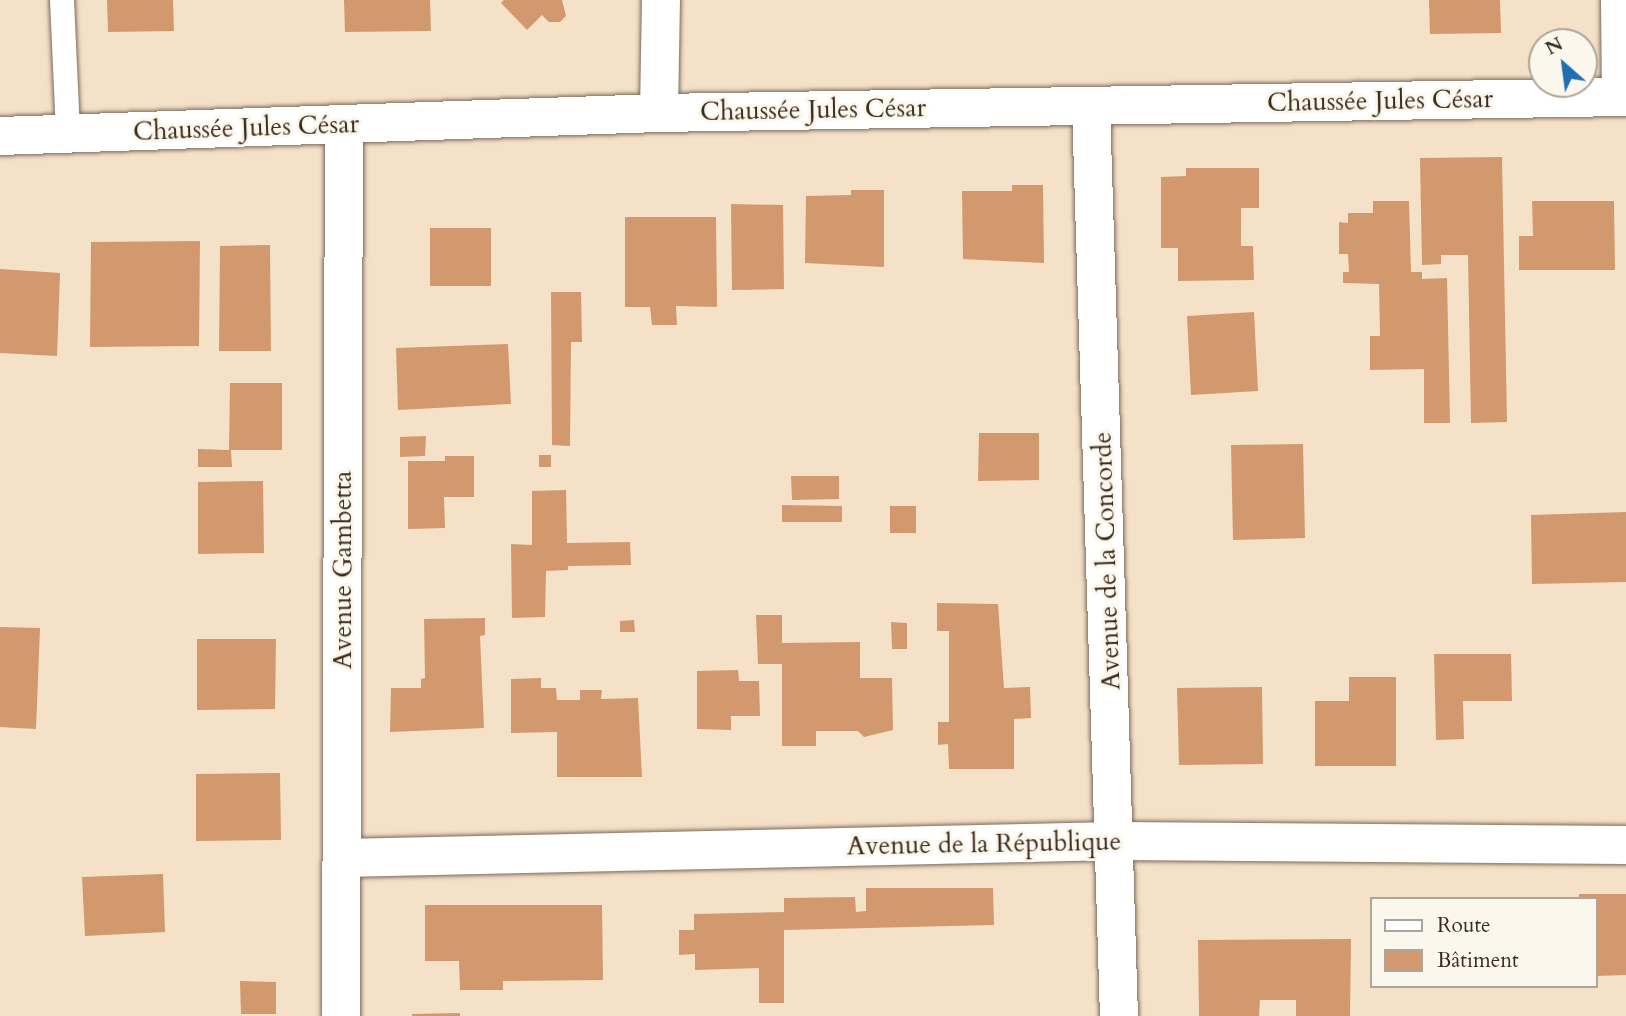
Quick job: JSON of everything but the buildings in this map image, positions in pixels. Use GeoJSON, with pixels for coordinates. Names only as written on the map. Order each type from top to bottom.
{"type":"FeatureCollection","features":[{"type":"Feature","properties":{"kind":"street"},"geometry":{"type":"LineString","coordinates":[[659,113],[660,0]]}},
{"type":"Feature","properties":{"kind":"street"},"geometry":{"type":"LineString","coordinates":[[1620,0],[1623,97]]}},
{"type":"Feature","properties":{"kind":"street","name":"Chaussée Jules César"},"geometry":{"type":"LineString","coordinates":[[0,136],[659,113],[1623,97]]}},
{"type":"Feature","properties":{"kind":"street","name":"Avenue de la Concorde"},"geometry":{"type":"LineString","coordinates":[[1091,106],[1116,841],[1119,1016]]}},
{"type":"Feature","properties":{"kind":"street","name":"Avenue Gambetta"},"geometry":{"type":"LineString","coordinates":[[341,1016],[344,125]]}},
{"type":"Feature","properties":{"kind":"street","name":"Avenue de la République"},"geometry":{"type":"LineString","coordinates":[[342,858],[1116,841],[1626,845]]}},
{"type":"Feature","properties":{"kind":"lane"},"geometry":{"type":"LineString","coordinates":[[62,0],[68,134]]}}]}
